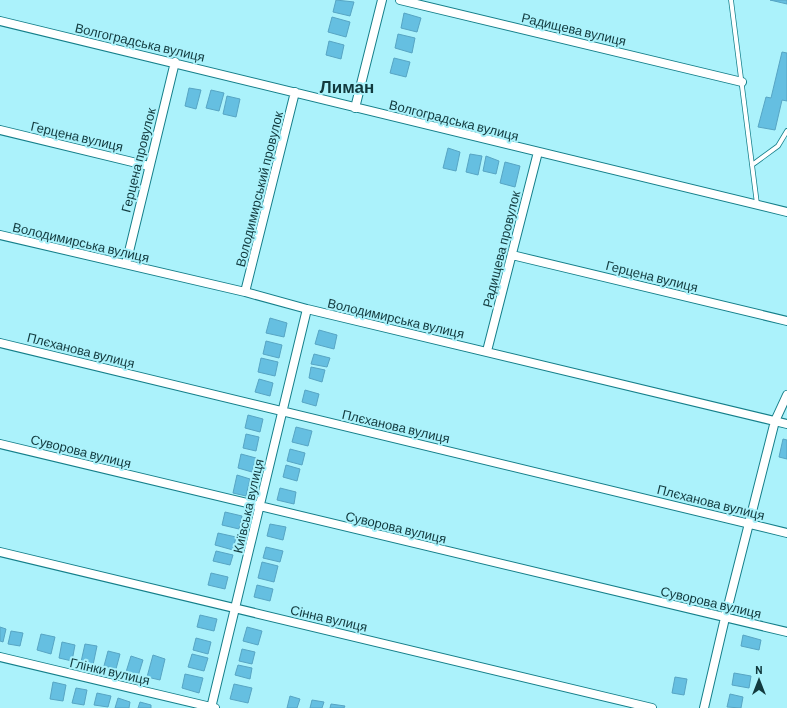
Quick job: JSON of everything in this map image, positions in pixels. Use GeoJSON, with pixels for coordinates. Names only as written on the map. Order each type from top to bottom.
{"type":"FeatureCollection","features":[{"type":"Feature","properties":{"kind":"street"},"geometry":{"type":"LineString","coordinates":[[354,108],[382,0]]}},
{"type":"Feature","properties":{"kind":"street","name":"Радищева вулиця"},"geometry":{"type":"LineString","coordinates":[[400,0],[742,82]]}},
{"type":"Feature","properties":{"kind":"street","name":"Волгоградська вулиця"},"geometry":{"type":"LineString","coordinates":[[0,21],[175,62],[354,108],[787,212]]}},
{"type":"Feature","properties":{"kind":"street","name":"Герцена провулок"},"geometry":{"type":"LineString","coordinates":[[126,264],[175,62]]}},
{"type":"Feature","properties":{"kind":"street","name":"Володимирський провулок"},"geometry":{"type":"LineString","coordinates":[[245,292],[295,92]]}},
{"type":"Feature","properties":{"kind":"street","name":"Герцена вулиця"},"geometry":{"type":"LineString","coordinates":[[0,130],[149,166]]}},
{"type":"Feature","properties":{"kind":"street","name":"Радищева провулок"},"geometry":{"type":"LineString","coordinates":[[487,351],[538,152]]}},
{"type":"Feature","properties":{"kind":"street","name":"Володимирська вулиця"},"geometry":{"type":"LineString","coordinates":[[0,235],[245,292],[307,309],[787,424]]}},
{"type":"Feature","properties":{"kind":"street","name":"Герцена вулиця"},"geometry":{"type":"LineString","coordinates":[[512,255],[787,321]]}},
{"type":"Feature","properties":{"kind":"street","name":"Київська вулиця"},"geometry":{"type":"LineString","coordinates":[[213,708],[307,309]]}},
{"type":"Feature","properties":{"kind":"street","name":"Плєханова вулиця"},"geometry":{"type":"LineString","coordinates":[[0,343],[787,532]]}},
{"type":"Feature","properties":{"kind":"street"},"geometry":{"type":"LineString","coordinates":[[704,708],[725,618],[775,421],[787,395]]}},
{"type":"Feature","properties":{"kind":"street","name":"Суворова вулиця"},"geometry":{"type":"LineString","coordinates":[[0,444],[787,632]]}},
{"type":"Feature","properties":{"kind":"street","name":"Сінна вулиця"},"geometry":{"type":"LineString","coordinates":[[0,552],[652,708]]}},
{"type":"Feature","properties":{"kind":"street","name":"Глінки вулиця"},"geometry":{"type":"LineString","coordinates":[[0,657],[213,708]]}},
{"type":"Feature","properties":{"kind":"lane"},"geometry":{"type":"LineString","coordinates":[[731,0],[757,204]]}},
{"type":"Feature","properties":{"kind":"lane"},"geometry":{"type":"LineString","coordinates":[[752,165],[778,146],[787,131]]}},
{"type":"Feature","properties":{"kind":"building"},"geometry":{"type":"Polygon","coordinates":[[[336,0],[354,2],[350,16],[333,12],[336,0]]]}},
{"type":"Feature","properties":{"kind":"building"},"geometry":{"type":"Polygon","coordinates":[[[770,0],[787,0],[787,4],[770,0]]]}},
{"type":"Feature","properties":{"kind":"building"},"geometry":{"type":"Polygon","coordinates":[[[404,13],[421,18],[417,32],[401,28],[404,13]]]}},
{"type":"Feature","properties":{"kind":"building"},"geometry":{"type":"Polygon","coordinates":[[[332,17],[350,22],[346,37],[328,32],[332,17]]]}},
{"type":"Feature","properties":{"kind":"building"},"geometry":{"type":"Polygon","coordinates":[[[398,34],[415,38],[412,53],[395,48],[398,34]]]}},
{"type":"Feature","properties":{"kind":"building"},"geometry":{"type":"Polygon","coordinates":[[[329,41],[344,45],[341,59],[326,55],[329,41]]]}},
{"type":"Feature","properties":{"kind":"building"},"geometry":{"type":"Polygon","coordinates":[[[782,52],[787,53],[787,101],[782,100],[775,130],[758,127],[766,97],[771,98],[782,52]]]}},
{"type":"Feature","properties":{"kind":"building"},"geometry":{"type":"Polygon","coordinates":[[[394,58],[410,62],[406,77],[390,73],[394,58]]]}},
{"type":"Feature","properties":{"kind":"building"},"geometry":{"type":"Polygon","coordinates":[[[189,88],[201,90],[196,109],[185,106],[189,88]]]}},
{"type":"Feature","properties":{"kind":"building"},"geometry":{"type":"Polygon","coordinates":[[[211,90],[224,93],[219,111],[206,108],[211,90]]]}},
{"type":"Feature","properties":{"kind":"building"},"geometry":{"type":"Polygon","coordinates":[[[227,96],[240,99],[236,117],[223,114],[227,96]]]}},
{"type":"Feature","properties":{"kind":"building"},"geometry":{"type":"Polygon","coordinates":[[[448,148],[460,152],[456,171],[443,168],[448,148]]]}},
{"type":"Feature","properties":{"kind":"building"},"geometry":{"type":"Polygon","coordinates":[[[470,154],[482,156],[478,175],[466,172],[470,154]]]}},
{"type":"Feature","properties":{"kind":"building"},"geometry":{"type":"Polygon","coordinates":[[[486,156],[499,161],[496,174],[483,171],[486,156]]]}},
{"type":"Feature","properties":{"kind":"building"},"geometry":{"type":"Polygon","coordinates":[[[505,162],[520,166],[515,187],[500,183],[505,162]]]}},
{"type":"Feature","properties":{"kind":"building"},"geometry":{"type":"Polygon","coordinates":[[[270,318],[287,323],[284,337],[266,333],[270,318]]]}},
{"type":"Feature","properties":{"kind":"building"},"geometry":{"type":"Polygon","coordinates":[[[319,330],[337,335],[334,349],[315,344],[319,330]]]}},
{"type":"Feature","properties":{"kind":"building"},"geometry":{"type":"Polygon","coordinates":[[[266,341],[282,345],[279,358],[263,354],[266,341]]]}},
{"type":"Feature","properties":{"kind":"building"},"geometry":{"type":"Polygon","coordinates":[[[314,354],[330,358],[327,367],[311,364],[314,354]]]}},
{"type":"Feature","properties":{"kind":"building"},"geometry":{"type":"Polygon","coordinates":[[[261,358],[278,362],[275,376],[258,372],[261,358]]]}},
{"type":"Feature","properties":{"kind":"building"},"geometry":{"type":"Polygon","coordinates":[[[311,367],[325,370],[322,382],[309,378],[311,367]]]}},
{"type":"Feature","properties":{"kind":"building"},"geometry":{"type":"Polygon","coordinates":[[[259,379],[273,383],[270,396],[255,392],[259,379]]]}},
{"type":"Feature","properties":{"kind":"building"},"geometry":{"type":"Polygon","coordinates":[[[305,390],[319,394],[316,406],[302,402],[305,390]]]}},
{"type":"Feature","properties":{"kind":"building"},"geometry":{"type":"Polygon","coordinates":[[[248,415],[263,419],[260,432],[245,428],[248,415]]]}},
{"type":"Feature","properties":{"kind":"building"},"geometry":{"type":"Polygon","coordinates":[[[296,427],[312,431],[308,446],[292,442],[296,427]]]}},
{"type":"Feature","properties":{"kind":"building"},"geometry":{"type":"Polygon","coordinates":[[[246,434],[259,437],[256,451],[243,448],[246,434]]]}},
{"type":"Feature","properties":{"kind":"building"},"geometry":{"type":"Polygon","coordinates":[[[783,439],[787,440],[787,459],[779,457],[783,439]]]}},
{"type":"Feature","properties":{"kind":"building"},"geometry":{"type":"Polygon","coordinates":[[[290,449],[305,453],[302,465],[287,461],[290,449]]]}},
{"type":"Feature","properties":{"kind":"building"},"geometry":{"type":"Polygon","coordinates":[[[241,454],[256,458],[252,472],[238,468],[241,454]]]}},
{"type":"Feature","properties":{"kind":"building"},"geometry":{"type":"Polygon","coordinates":[[[286,465],[300,469],[297,481],[283,477],[286,465]]]}},
{"type":"Feature","properties":{"kind":"building"},"geometry":{"type":"Polygon","coordinates":[[[237,475],[250,479],[246,496],[233,493],[237,475]]]}},
{"type":"Feature","properties":{"kind":"building"},"geometry":{"type":"Polygon","coordinates":[[[280,488],[296,492],[294,504],[277,500],[280,488]]]}},
{"type":"Feature","properties":{"kind":"building"},"geometry":{"type":"Polygon","coordinates":[[[225,512],[242,516],[239,529],[222,525],[225,512]]]}},
{"type":"Feature","properties":{"kind":"building"},"geometry":{"type":"Polygon","coordinates":[[[270,524],[286,527],[283,540],[267,536],[270,524]]]}},
{"type":"Feature","properties":{"kind":"building"},"geometry":{"type":"Polygon","coordinates":[[[218,533],[236,537],[233,550],[215,545],[218,533]]]}},
{"type":"Feature","properties":{"kind":"building"},"geometry":{"type":"Polygon","coordinates":[[[266,547],[283,551],[280,562],[263,558],[266,547]]]}},
{"type":"Feature","properties":{"kind":"building"},"geometry":{"type":"Polygon","coordinates":[[[216,551],[233,555],[230,565],[213,561],[216,551]]]}},
{"type":"Feature","properties":{"kind":"building"},"geometry":{"type":"Polygon","coordinates":[[[262,562],[278,566],[274,582],[258,578],[262,562]]]}},
{"type":"Feature","properties":{"kind":"building"},"geometry":{"type":"Polygon","coordinates":[[[211,573],[228,577],[225,589],[208,585],[211,573]]]}},
{"type":"Feature","properties":{"kind":"building"},"geometry":{"type":"Polygon","coordinates":[[[257,585],[273,589],[270,601],[254,597],[257,585]]]}},
{"type":"Feature","properties":{"kind":"building"},"geometry":{"type":"Polygon","coordinates":[[[200,615],[217,619],[214,631],[197,627],[200,615]]]}},
{"type":"Feature","properties":{"kind":"building"},"geometry":{"type":"Polygon","coordinates":[[[0,627],[6,629],[3,642],[0,641],[0,627]]]}},
{"type":"Feature","properties":{"kind":"building"},"geometry":{"type":"Polygon","coordinates":[[[247,627],[262,631],[258,645],[243,641],[247,627]]]}},
{"type":"Feature","properties":{"kind":"building"},"geometry":{"type":"Polygon","coordinates":[[[11,631],[23,633],[20,646],[8,644],[11,631]]]}},
{"type":"Feature","properties":{"kind":"building"},"geometry":{"type":"Polygon","coordinates":[[[41,634],[55,637],[51,654],[37,650],[41,634]]]}},
{"type":"Feature","properties":{"kind":"building"},"geometry":{"type":"Polygon","coordinates":[[[743,635],[761,640],[759,650],[741,646],[743,635]]]}},
{"type":"Feature","properties":{"kind":"building"},"geometry":{"type":"Polygon","coordinates":[[[196,638],[211,642],[208,654],[193,650],[196,638]]]}},
{"type":"Feature","properties":{"kind":"building"},"geometry":{"type":"Polygon","coordinates":[[[62,642],[75,645],[72,661],[59,658],[62,642]]]}},
{"type":"Feature","properties":{"kind":"building"},"geometry":{"type":"Polygon","coordinates":[[[85,644],[97,646],[93,665],[81,662],[85,644]]]}},
{"type":"Feature","properties":{"kind":"building"},"geometry":{"type":"Polygon","coordinates":[[[242,649],[255,652],[252,664],[239,661],[242,649]]]}},
{"type":"Feature","properties":{"kind":"building"},"geometry":{"type":"Polygon","coordinates":[[[108,651],[120,654],[116,669],[104,666],[108,651]]]}},
{"type":"Feature","properties":{"kind":"building"},"geometry":{"type":"Polygon","coordinates":[[[192,654],[208,658],[204,671],[188,667],[192,654]]]}},
{"type":"Feature","properties":{"kind":"building"},"geometry":{"type":"Polygon","coordinates":[[[153,655],[165,659],[160,680],[147,677],[153,655]]]}},
{"type":"Feature","properties":{"kind":"building"},"geometry":{"type":"Polygon","coordinates":[[[131,656],[143,660],[138,676],[126,672],[131,656]]]}},
{"type":"Feature","properties":{"kind":"building"},"geometry":{"type":"Polygon","coordinates":[[[238,665],[252,668],[250,679],[235,675],[238,665]]]}},
{"type":"Feature","properties":{"kind":"building"},"geometry":{"type":"Polygon","coordinates":[[[734,673],[751,676],[749,688],[732,685],[734,673]]]}},
{"type":"Feature","properties":{"kind":"building"},"geometry":{"type":"Polygon","coordinates":[[[185,674],[203,678],[199,693],[182,688],[185,674]]]}},
{"type":"Feature","properties":{"kind":"building"},"geometry":{"type":"Polygon","coordinates":[[[675,677],[687,679],[684,695],[672,693],[675,677]]]}},
{"type":"Feature","properties":{"kind":"building"},"geometry":{"type":"Polygon","coordinates":[[[53,682],[66,685],[63,701],[50,699],[53,682]]]}},
{"type":"Feature","properties":{"kind":"building"},"geometry":{"type":"Polygon","coordinates":[[[234,684],[252,688],[248,703],[230,699],[234,684]]]}},
{"type":"Feature","properties":{"kind":"building"},"geometry":{"type":"Polygon","coordinates":[[[76,688],[87,690],[84,705],[72,703],[76,688]]]}},
{"type":"Feature","properties":{"kind":"building"},"geometry":{"type":"Polygon","coordinates":[[[97,693],[111,696],[108,707],[94,705],[97,693]]]}},
{"type":"Feature","properties":{"kind":"building"},"geometry":{"type":"Polygon","coordinates":[[[730,694],[743,697],[741,708],[727,707],[730,694]]]}},
{"type":"Feature","properties":{"kind":"building"},"geometry":{"type":"Polygon","coordinates":[[[290,696],[300,699],[297,708],[287,708],[290,696]]]}},
{"type":"Feature","properties":{"kind":"building"},"geometry":{"type":"Polygon","coordinates":[[[118,698],[130,702],[129,708],[115,708],[118,698]]]}},
{"type":"Feature","properties":{"kind":"building"},"geometry":{"type":"Polygon","coordinates":[[[312,700],[324,702],[322,708],[310,708],[312,700]]]}},
{"type":"Feature","properties":{"kind":"building"},"geometry":{"type":"Polygon","coordinates":[[[140,702],[151,705],[151,708],[138,708],[140,702]]]}},
{"type":"Feature","properties":{"kind":"building"},"geometry":{"type":"Polygon","coordinates":[[[331,704],[345,706],[344,708],[330,708],[331,704]]]}},
{"type":"Feature","properties":{"kind":"district","name":"Лиман"},"geometry":{"type":"Point","coordinates":[347,87]}}]}
